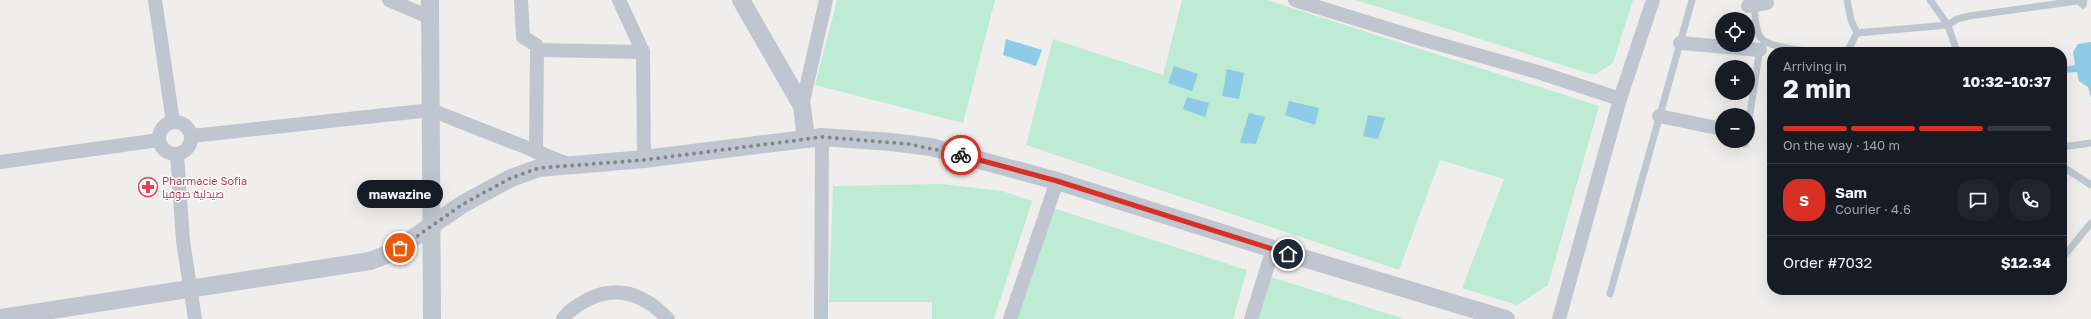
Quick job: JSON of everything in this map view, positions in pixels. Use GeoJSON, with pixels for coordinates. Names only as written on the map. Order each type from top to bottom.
{"type":"FeatureCollection","features":[{"type":"Feature","properties":{"kind":"street"},"geometry":{"type":"LineString","coordinates":[[155,0],[173,122]]}},
{"type":"Feature","properties":{"kind":"street"},"geometry":{"type":"LineString","coordinates":[[389,0],[429,9],[432,319]]}},
{"type":"Feature","properties":{"kind":"street"},"geometry":{"type":"LineString","coordinates":[[521,0],[523,36],[536,45],[537,50],[536,152]]}},
{"type":"Feature","properties":{"kind":"street"},"geometry":{"type":"LineString","coordinates":[[619,0],[643,52],[644,160]]}},
{"type":"Feature","properties":{"kind":"street"},"geometry":{"type":"LineString","coordinates":[[741,0],[802,106],[814,138],[821,319]]}},
{"type":"Feature","properties":{"kind":"street"},"geometry":{"type":"LineString","coordinates":[[802,106],[826,0]]}},
{"type":"Feature","properties":{"kind":"street"},"geometry":{"type":"LineString","coordinates":[[1295,0],[1421,40],[1541,73],[1620,99]]}},
{"type":"Feature","properties":{"kind":"street"},"geometry":{"type":"LineString","coordinates":[[1559,319],[1620,99],[1653,0]]}},
{"type":"Feature","properties":{"kind":"street"},"geometry":{"type":"LineString","coordinates":[[1680,43],[1760,44]]}},
{"type":"Feature","properties":{"kind":"street"},"geometry":{"type":"LineString","coordinates":[[537,50],[643,52]]}},
{"type":"Feature","properties":{"kind":"street"},"geometry":{"type":"LineString","coordinates":[[191,136],[431,110],[568,165]]}},
{"type":"Feature","properties":{"kind":"street"},"geometry":{"type":"LineString","coordinates":[[1659,116],[1715,128]]}},
{"type":"Feature","properties":{"kind":"street"},"geometry":{"type":"LineString","coordinates":[[173,122],[185,125],[191,136],[188,148],[177,154],[165,151],[159,140],[162,128],[173,122]]}},
{"type":"Feature","properties":{"kind":"street"},"geometry":{"type":"LineString","coordinates":[[0,318],[370,261],[391,253],[463,204],[511,178],[539,168],[644,160],[814,138],[909,144],[931,147],[1057,181],[1273,249],[1506,319]]}},
{"type":"Feature","properties":{"kind":"street"},"geometry":{"type":"LineString","coordinates":[[0,162],[159,140]]}},
{"type":"Feature","properties":{"kind":"street"},"geometry":{"type":"LineString","coordinates":[[177,154],[183,240],[189,290],[195,319]]}},
{"type":"Feature","properties":{"kind":"street"},"geometry":{"type":"LineString","coordinates":[[1010,319],[1057,181]]}},
{"type":"Feature","properties":{"kind":"street"},"geometry":{"type":"LineString","coordinates":[[1251,319],[1273,249]]}},
{"type":"Feature","properties":{"kind":"street"},"geometry":{"type":"LineString","coordinates":[[563,319],[575,306],[596,295],[620,292],[633,295],[649,304],[668,319]]}},
{"type":"Feature","properties":{"kind":"lane"},"geometry":{"type":"LineString","coordinates":[[1610,294],[1692,0]]}},
{"type":"Feature","properties":{"kind":"lane"},"geometry":{"type":"LineString","coordinates":[[1847,0],[1850,20],[1857,33]]}},
{"type":"Feature","properties":{"kind":"lane"},"geometry":{"type":"LineString","coordinates":[[1930,0],[1948,25],[1955,47]]}},
{"type":"Feature","properties":{"kind":"lane"},"geometry":{"type":"LineString","coordinates":[[1857,33],[1948,25],[1957,19],[1969,16],[2079,1],[2091,8]]}},
{"type":"Feature","properties":{"kind":"lane"},"geometry":{"type":"LineString","coordinates":[[1751,108],[1760,44],[1757,29],[1756,3]]}},
{"type":"Feature","properties":{"kind":"lane"},"geometry":{"type":"LineString","coordinates":[[1850,47],[1857,33]]}},
{"type":"Feature","properties":{"kind":"lane"},"geometry":{"type":"LineString","coordinates":[[1760,44],[1787,47]]}},
{"type":"Feature","properties":{"kind":"lane"},"geometry":{"type":"LineString","coordinates":[[2067,146],[2091,144]]}},
{"type":"Feature","properties":{"kind":"lane"},"geometry":{"type":"LineString","coordinates":[[2067,169],[2091,185]]}},
{"type":"Feature","properties":{"kind":"lane"},"geometry":{"type":"LineString","coordinates":[[2067,252],[2091,223]]}},
{"type":"Feature","properties":{"kind":"green space"},"geometry":{"type":"Polygon","coordinates":[[[837,0],[995,0],[963,123],[815,85],[837,0]]]}},
{"type":"Feature","properties":{"kind":"green space"},"geometry":{"type":"Polygon","coordinates":[[[1182,0],[1267,0],[1599,106],[1548,285],[1517,305],[1462,288],[1504,179],[1440,160],[1399,270],[1026,145],[1053,39],[1163,75],[1182,0]]]}},
{"type":"Feature","properties":{"kind":"green space"},"geometry":{"type":"Polygon","coordinates":[[[1356,0],[1633,0],[1613,63],[1594,75],[1356,0]]]}},
{"type":"Feature","properties":{"kind":"green space"},"geometry":{"type":"Polygon","coordinates":[[[941,184],[1002,191],[1032,201],[994,319],[932,319],[932,302],[829,302],[833,186],[941,184]]]}},
{"type":"Feature","properties":{"kind":"green space"},"geometry":{"type":"Polygon","coordinates":[[[1053,208],[1247,270],[1233,319],[1016,319],[1053,208]]]}},
{"type":"Feature","properties":{"kind":"green space"},"geometry":{"type":"Polygon","coordinates":[[[1268,276],[1405,319],[1254,319],[1268,276]]]}},
{"type":"Feature","properties":{"kind":"water"},"geometry":{"type":"Polygon","coordinates":[[[1006,39],[1042,50],[1036,66],[1003,55],[1006,39]]]}},
{"type":"Feature","properties":{"kind":"water"},"geometry":{"type":"Polygon","coordinates":[[[2091,42],[2091,98],[2088,87],[2079,81],[2077,72],[2067,73],[2067,66],[2075,65],[2073,52],[2078,44],[2091,42]]]}},
{"type":"Feature","properties":{"kind":"water"},"geometry":{"type":"Polygon","coordinates":[[[1174,66],[1198,74],[1192,91],[1168,83],[1174,66]]]}},
{"type":"Feature","properties":{"kind":"water"},"geometry":{"type":"Polygon","coordinates":[[[1227,69],[1244,73],[1239,99],[1222,96],[1227,69]]]}},
{"type":"Feature","properties":{"kind":"water"},"geometry":{"type":"Polygon","coordinates":[[[1187,97],[1209,103],[1205,117],[1183,109],[1187,97]]]}},
{"type":"Feature","properties":{"kind":"water"},"geometry":{"type":"Polygon","coordinates":[[[1289,101],[1319,108],[1315,125],[1285,115],[1289,101]]]}},
{"type":"Feature","properties":{"kind":"water"},"geometry":{"type":"Polygon","coordinates":[[[1249,113],[1265,117],[1256,144],[1240,143],[1249,113]]]}},
{"type":"Feature","properties":{"kind":"water"},"geometry":{"type":"Polygon","coordinates":[[[1368,115],[1385,118],[1378,139],[1363,136],[1368,115]]]}},
{"type":"Feature","properties":{"kind":"way so far"},"geometry":{"type":"LineString","coordinates":[[400,248],[463,204],[511,178],[539,168],[644,160],[822,137],[909,144],[931,147],[961,155]]}},
{"type":"Feature","properties":{"kind":"place","name":"Pharmacie Sofia صيدلية صوفيا"},"geometry":{"type":"Point","coordinates":[148,187]}},
{"type":"Feature","properties":{"kind":"place","name":"mawazine"},"geometry":{"type":"Point","coordinates":[400,248]}},
{"type":"Feature","properties":{"kind":"route"},"geometry":{"type":"LineString","coordinates":[[961,155],[1057,181],[1288,254]]}}]}
